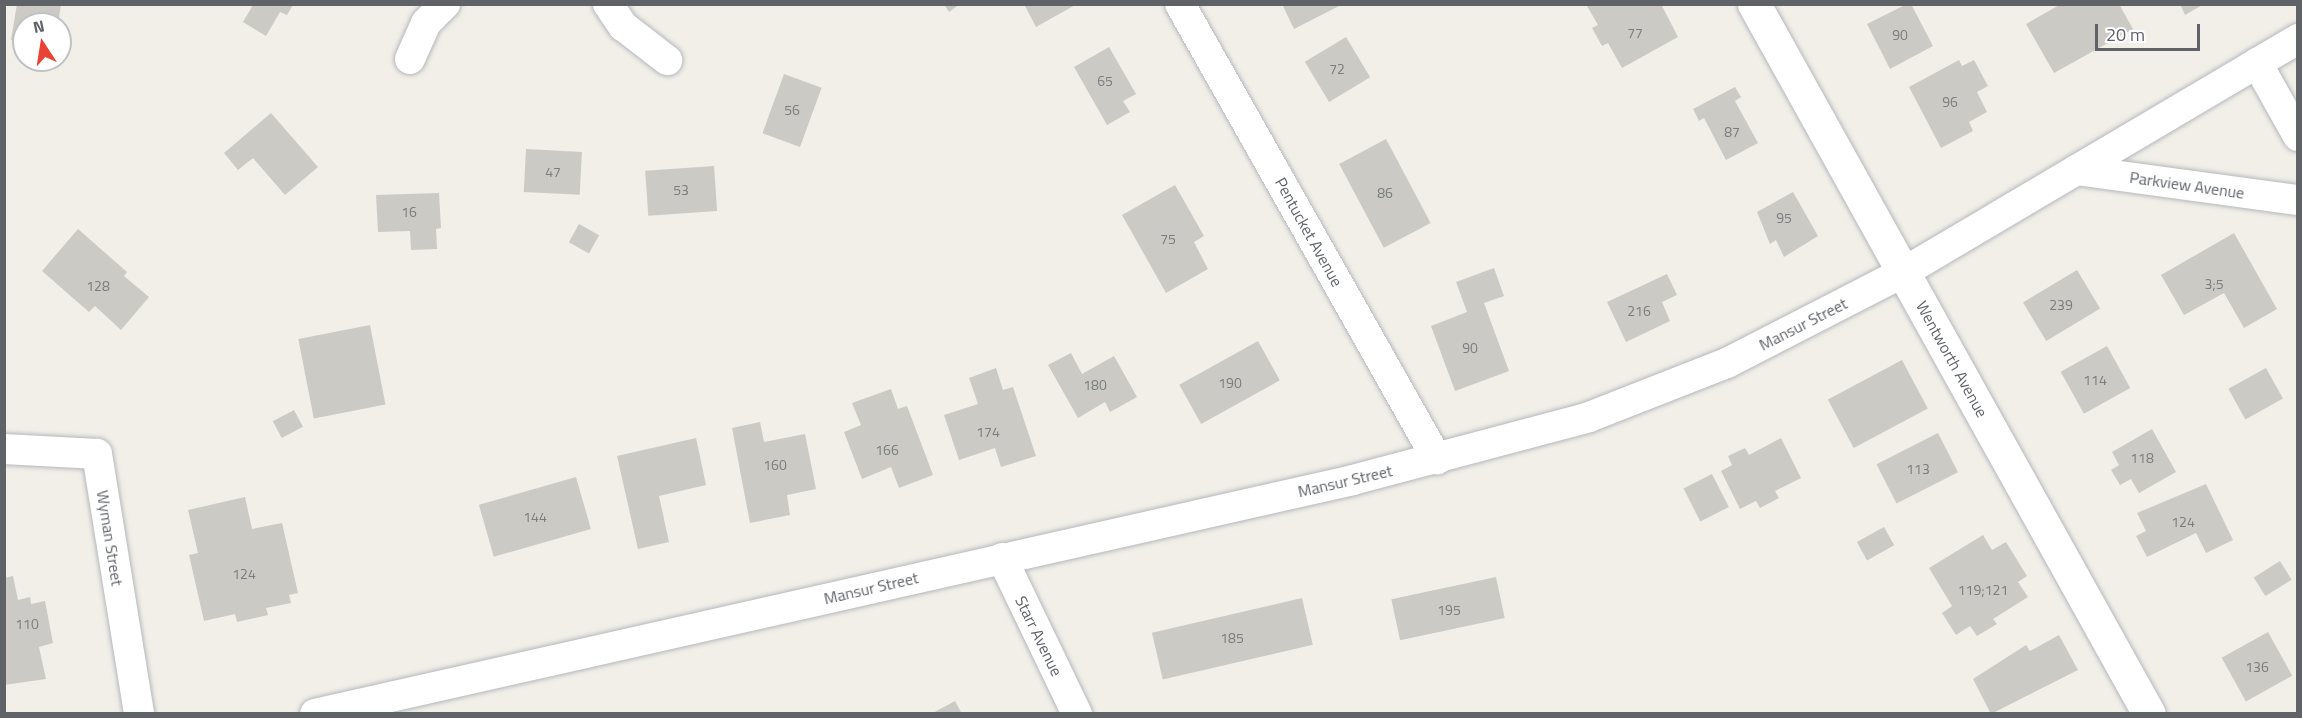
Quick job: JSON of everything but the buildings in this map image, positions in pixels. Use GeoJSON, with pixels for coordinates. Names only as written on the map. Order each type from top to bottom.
{"type":"FeatureCollection","features":[{"type":"Feature","properties":{"kind":"street"},"geometry":{"type":"LineString","coordinates":[[411,59],[426,23],[445,4]]}},
{"type":"Feature","properties":{"kind":"street"},"geometry":{"type":"LineString","coordinates":[[608,4],[623,26],[667,60]]}},
{"type":"Feature","properties":{"kind":"street","name":"Pentucket Avenue"},"geometry":{"type":"LineString","coordinates":[[1180,4],[1437,459]]}},
{"type":"Feature","properties":{"kind":"street","name":"Wentworth Avenue"},"geometry":{"type":"LineString","coordinates":[[1754,4],[2149,714]]}},
{"type":"Feature","properties":{"kind":"street","name":"Mansur Street"},"geometry":{"type":"LineString","coordinates":[[315,714],[1437,459],[1588,417],[1727,363],[1904,272],[2298,39]]}},
{"type":"Feature","properties":{"kind":"street"},"geometry":{"type":"LineString","coordinates":[[2257,63],[2298,136]]}},
{"type":"Feature","properties":{"kind":"street","name":"Parkview Avenue"},"geometry":{"type":"LineString","coordinates":[[2076,170],[2298,200]]}},
{"type":"Feature","properties":{"kind":"street","name":"Wyman Street"},"geometry":{"type":"LineString","coordinates":[[4,449],[97,454],[139,714]]}},
{"type":"Feature","properties":{"kind":"street","name":"Starr Avenue"},"geometry":{"type":"LineString","coordinates":[[1002,558],[1077,714]]}}]}
